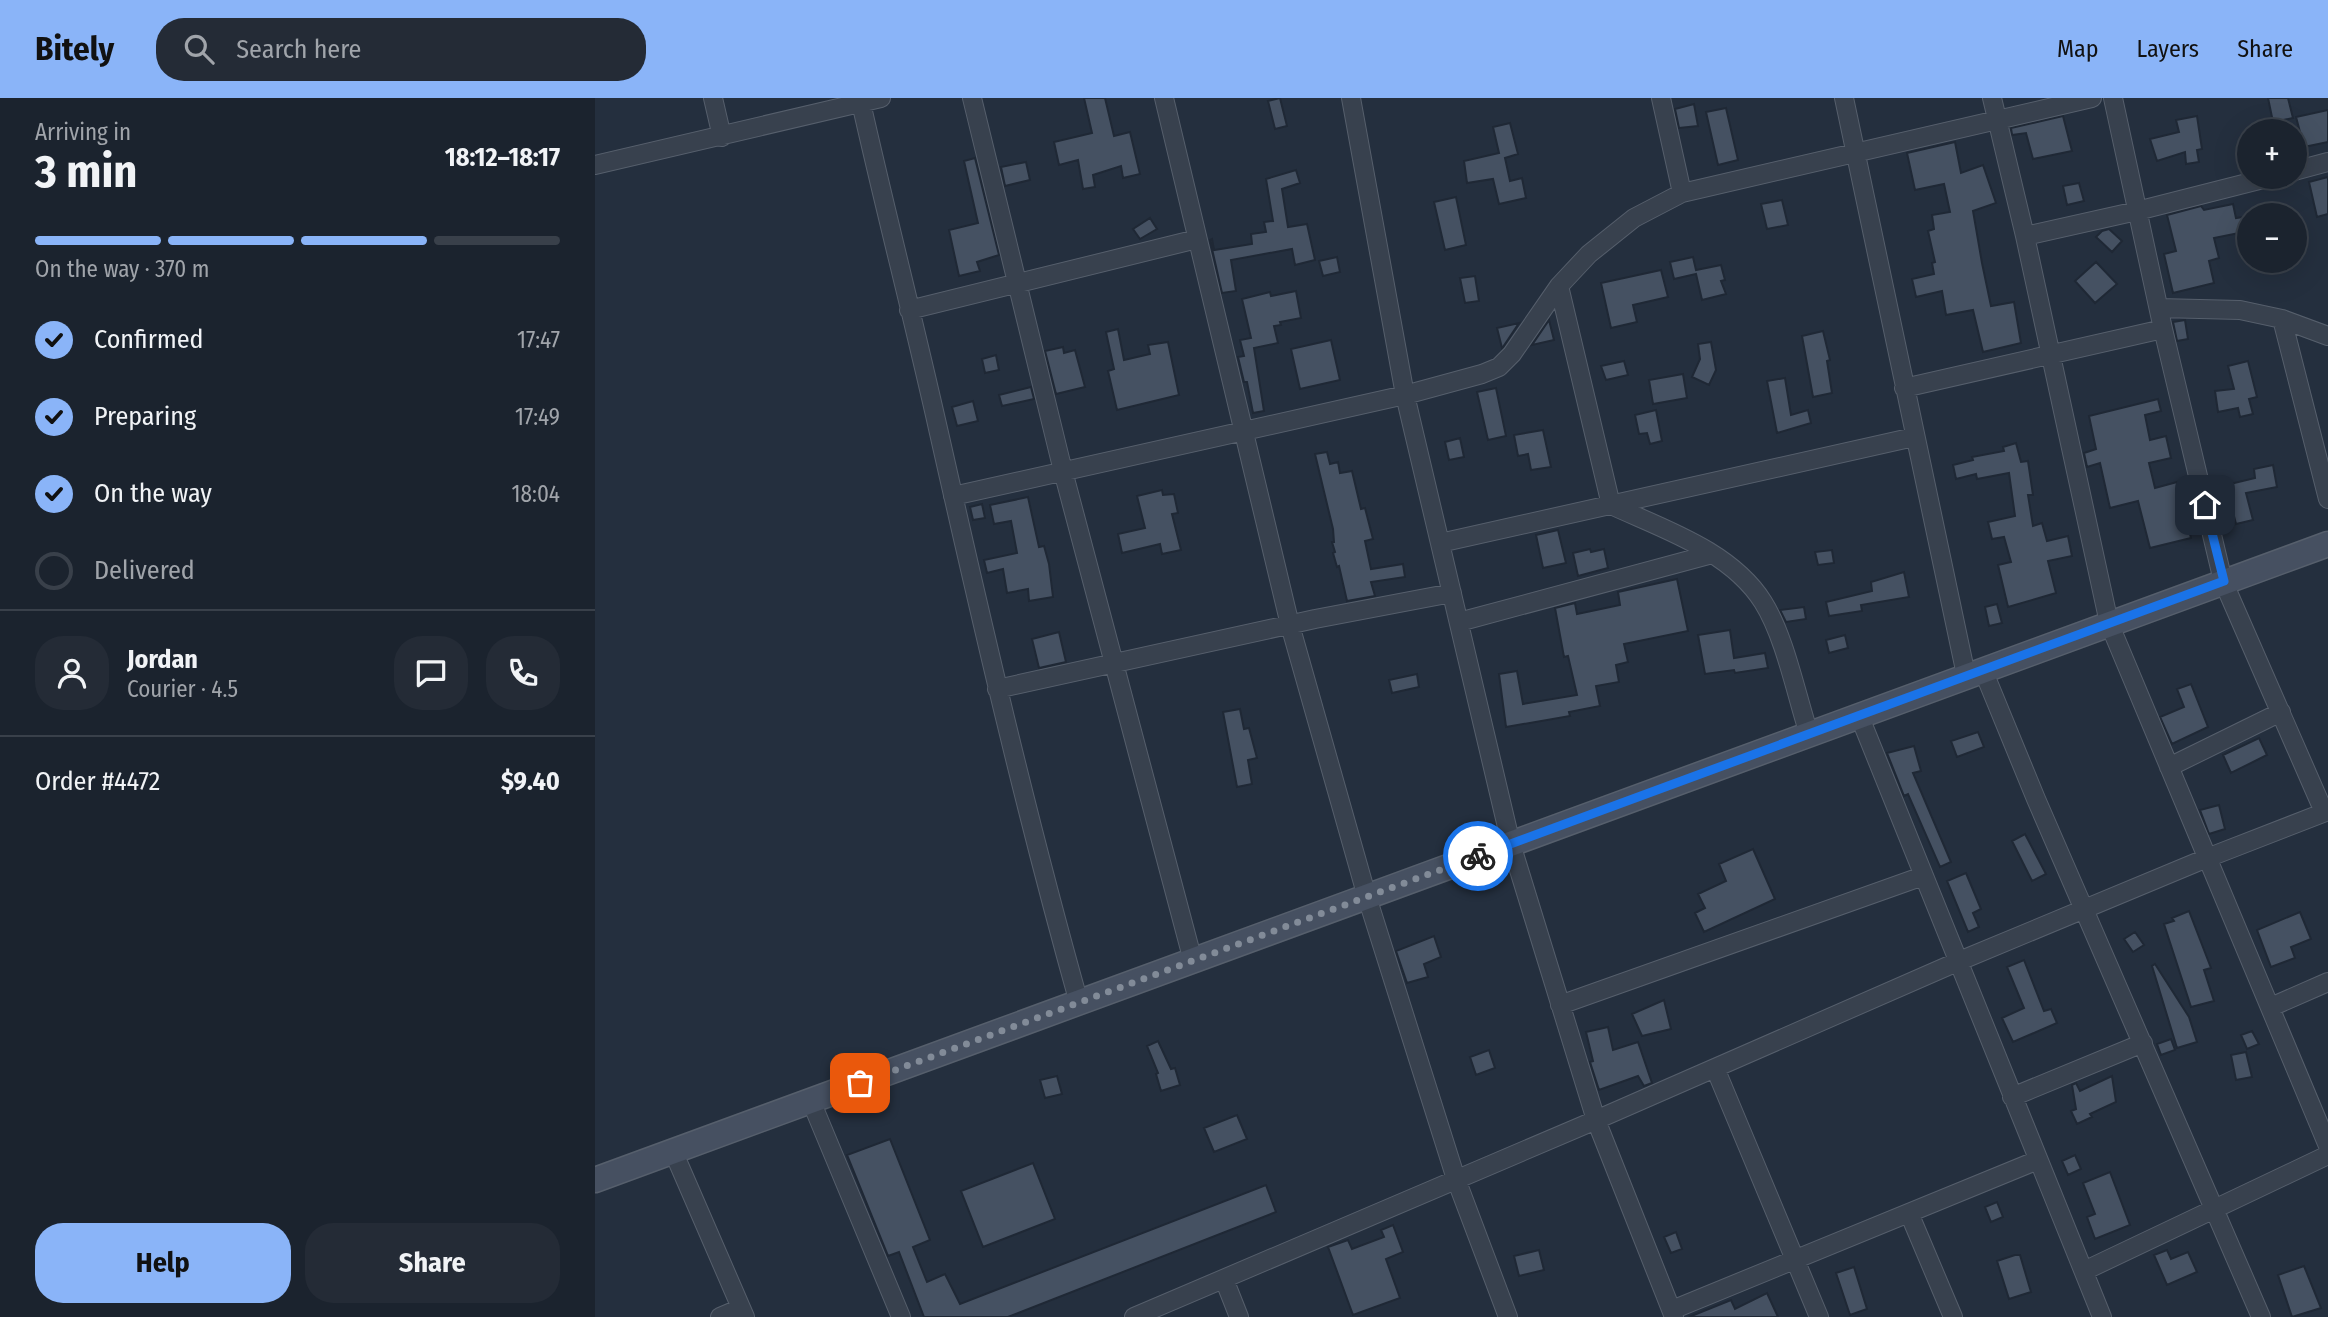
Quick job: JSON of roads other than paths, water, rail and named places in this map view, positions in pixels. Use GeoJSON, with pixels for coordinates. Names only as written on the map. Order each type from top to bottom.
{"type":"FeatureCollection","features":[{"type":"Feature","properties":{"kind":"main road"},"geometry":{"type":"LineString","coordinates":[[595,1180],[2328,544]]}},
{"type":"Feature","properties":{"kind":"street"},"geometry":{"type":"LineString","coordinates":[[713,98],[722,137]]}},
{"type":"Feature","properties":{"kind":"street"},"geometry":{"type":"LineString","coordinates":[[595,165],[722,137],[860,100],[881,98]]}},
{"type":"Feature","properties":{"kind":"street"},"geometry":{"type":"LineString","coordinates":[[972,98],[1063,471],[1193,961]]}},
{"type":"Feature","properties":{"kind":"street"},"geometry":{"type":"LineString","coordinates":[[1164,98],[1290,625],[1367,897],[1457,1179],[1508,1317]]}},
{"type":"Feature","properties":{"kind":"street"},"geometry":{"type":"LineString","coordinates":[[1351,98],[1405,395],[1511,844],[1596,1120],[1673,1314],[1795,1260],[2038,1160]]}},
{"type":"Feature","properties":{"kind":"street"},"geometry":{"type":"LineString","coordinates":[[1661,98],[1682,193]]}},
{"type":"Feature","properties":{"kind":"street"},"geometry":{"type":"LineString","coordinates":[[1845,98],[1904,388],[1974,673],[2036,799],[2085,908],[2261,1317]]}},
{"type":"Feature","properties":{"kind":"street"},"geometry":{"type":"LineString","coordinates":[[1991,98],[2025,236],[2109,623],[2328,1146]]}},
{"type":"Feature","properties":{"kind":"street"},"geometry":{"type":"LineString","coordinates":[[953,496],[1405,395],[1482,374],[1499,367],[1512,354],[1559,286],[1589,254],[1634,218],[1682,193],[2092,98]]}},
{"type":"Feature","properties":{"kind":"street"},"geometry":{"type":"LineString","coordinates":[[1134,1317],[1957,962],[2326,811],[2224,581],[2158,308],[2113,98]]}},
{"type":"Feature","properties":{"kind":"street"},"geometry":{"type":"LineString","coordinates":[[860,100],[997,689],[1079,1003]]}},
{"type":"Feature","properties":{"kind":"street"},"geometry":{"type":"LineString","coordinates":[[2307,168],[2328,162]]}},
{"type":"Feature","properties":{"kind":"street"},"geometry":{"type":"LineString","coordinates":[[2025,236],[2237,186]]}},
{"type":"Feature","properties":{"kind":"street"},"geometry":{"type":"LineString","coordinates":[[909,310],[1197,239]]}},
{"type":"Feature","properties":{"kind":"street"},"geometry":{"type":"LineString","coordinates":[[1559,286],[1611,505]]}},
{"type":"Feature","properties":{"kind":"street"},"geometry":{"type":"LineString","coordinates":[[2158,308],[2240,310],[2282,319],[2328,336]]}},
{"type":"Feature","properties":{"kind":"street"},"geometry":{"type":"LineString","coordinates":[[2282,319],[2328,499]]}},
{"type":"Feature","properties":{"kind":"street"},"geometry":{"type":"LineString","coordinates":[[1904,388],[2163,329]]}},
{"type":"Feature","properties":{"kind":"street"},"geometry":{"type":"LineString","coordinates":[[1440,543],[1915,437]]}},
{"type":"Feature","properties":{"kind":"street"},"geometry":{"type":"LineString","coordinates":[[1611,505],[1711,554],[1737,572],[1763,601],[1777,634],[1809,734]]}},
{"type":"Feature","properties":{"kind":"street"},"geometry":{"type":"LineString","coordinates":[[1459,622],[1711,554]]}},
{"type":"Feature","properties":{"kind":"street"},"geometry":{"type":"LineString","coordinates":[[997,689],[1290,625],[1452,593]]}},
{"type":"Feature","properties":{"kind":"street"},"geometry":{"type":"LineString","coordinates":[[2169,767],[2281,712]]}},
{"type":"Feature","properties":{"kind":"street"},"geometry":{"type":"LineString","coordinates":[[1859,715],[2102,1317]]}},
{"type":"Feature","properties":{"kind":"street"},"geometry":{"type":"LineString","coordinates":[[1560,1004],[1923,876]]}},
{"type":"Feature","properties":{"kind":"street"},"geometry":{"type":"LineString","coordinates":[[2271,1007],[2328,982]]}},
{"type":"Feature","properties":{"kind":"street"},"geometry":{"type":"LineString","coordinates":[[2012,1097],[2143,1043]]}},
{"type":"Feature","properties":{"kind":"street"},"geometry":{"type":"LineString","coordinates":[[1715,1068],[1819,1317]]}},
{"type":"Feature","properties":{"kind":"street"},"geometry":{"type":"LineString","coordinates":[[811,1101],[901,1317]]}},
{"type":"Feature","properties":{"kind":"street"},"geometry":{"type":"LineString","coordinates":[[673,1151],[743,1312],[720,1317]]}},
{"type":"Feature","properties":{"kind":"street"},"geometry":{"type":"LineString","coordinates":[[2084,1271],[2328,1155]]}},
{"type":"Feature","properties":{"kind":"street"},"geometry":{"type":"LineString","coordinates":[[1909,1213],[1947,1315]]}},
{"type":"Feature","properties":{"kind":"street"},"geometry":{"type":"LineString","coordinates":[[1224,1279],[1239,1317]]}}]}
